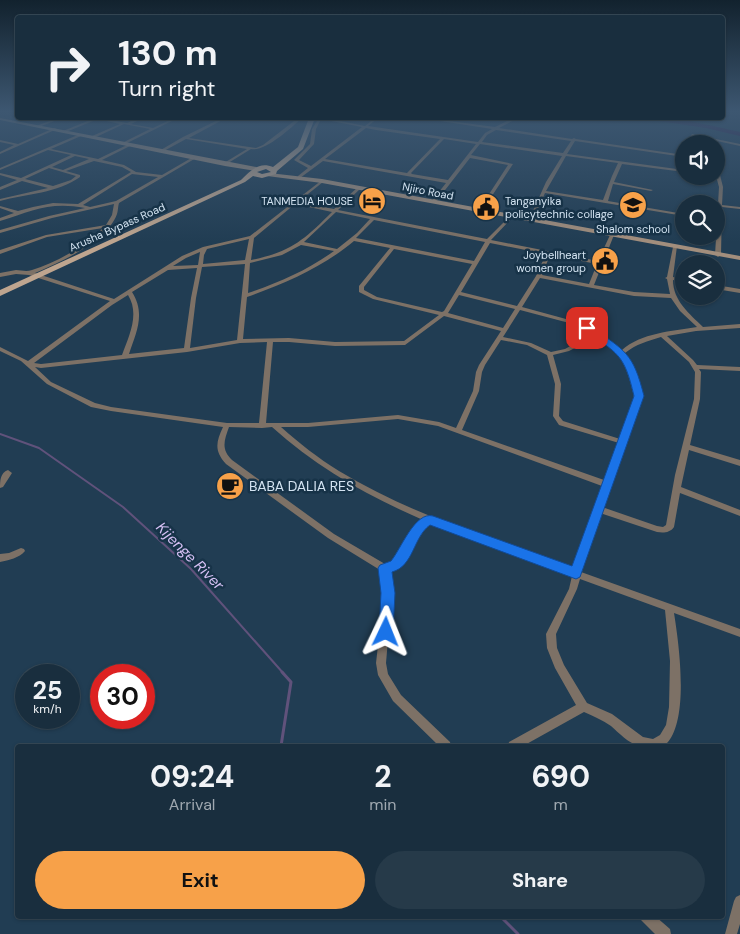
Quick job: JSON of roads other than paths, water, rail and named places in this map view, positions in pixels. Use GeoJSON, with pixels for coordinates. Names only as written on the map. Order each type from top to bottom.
{"type":"FeatureCollection","features":[{"type":"Feature","properties":{"kind":"main road"},"geometry":{"type":"LineString","coordinates":[[253,171],[270,173],[292,155]]}},
{"type":"Feature","properties":{"kind":"main road"},"geometry":{"type":"LineString","coordinates":[[253,171],[280,164]]}},
{"type":"Feature","properties":{"kind":"main road"},"geometry":{"type":"LineString","coordinates":[[264,167],[270,173]]}},
{"type":"Feature","properties":{"kind":"main road","name":"Arusha Bypass Road"},"geometry":{"type":"LineString","coordinates":[[244,180],[253,171]]}},
{"type":"Feature","properties":{"kind":"main road","name":"Arusha Bypass Road"},"geometry":{"type":"LineString","coordinates":[[0,293],[34,273],[244,180],[270,173]]}},
{"type":"Feature","properties":{"kind":"street"},"geometry":{"type":"LineString","coordinates":[[0,169],[35,155]]}},
{"type":"Feature","properties":{"kind":"street"},"geometry":{"type":"LineString","coordinates":[[0,189],[75,155],[123,166],[134,172],[162,176]]}},
{"type":"Feature","properties":{"kind":"street"},"geometry":{"type":"LineString","coordinates":[[100,160],[109,155]]}},
{"type":"Feature","properties":{"kind":"street"},"geometry":{"type":"LineString","coordinates":[[178,155],[253,171]]}},
{"type":"Feature","properties":{"kind":"street"},"geometry":{"type":"LineString","coordinates":[[225,164],[240,155]]}},
{"type":"Feature","properties":{"kind":"street"},"geometry":{"type":"LineString","coordinates":[[301,155],[296,160],[311,168]]}},
{"type":"Feature","properties":{"kind":"street"},"geometry":{"type":"LineString","coordinates":[[299,177],[331,155]]}},
{"type":"Feature","properties":{"kind":"street"},"geometry":{"type":"LineString","coordinates":[[410,175],[409,173],[427,155]]}},
{"type":"Feature","properties":{"kind":"street"},"geometry":{"type":"LineString","coordinates":[[532,220],[544,192],[565,155]]}},
{"type":"Feature","properties":{"kind":"street"},"geometry":{"type":"LineString","coordinates":[[569,155],[675,171]]}},
{"type":"Feature","properties":{"kind":"street"},"geometry":{"type":"LineString","coordinates":[[433,202],[468,156],[511,164],[480,211]]}},
{"type":"Feature","properties":{"kind":"street"},"geometry":{"type":"LineString","coordinates":[[0,232],[117,202],[194,158]]}},
{"type":"Feature","properties":{"kind":"street"},"geometry":{"type":"LineString","coordinates":[[64,170],[94,159]]}},
{"type":"Feature","properties":{"kind":"street"},"geometry":{"type":"LineString","coordinates":[[324,160],[449,182]]}},
{"type":"Feature","properties":{"kind":"street"},"geometry":{"type":"LineString","coordinates":[[0,162],[12,165]]}},
{"type":"Feature","properties":{"kind":"street"},"geometry":{"type":"LineString","coordinates":[[605,202],[614,183],[615,170],[621,162]]}},
{"type":"Feature","properties":{"kind":"street"},"geometry":{"type":"LineString","coordinates":[[0,200],[21,193],[67,184],[79,176],[64,170],[48,167]]}},
{"type":"Feature","properties":{"kind":"street"},"geometry":{"type":"LineString","coordinates":[[79,205],[120,178],[134,172]]}},
{"type":"Feature","properties":{"kind":"street","name":"Njiro Road"},"geometry":{"type":"LineString","coordinates":[[270,173],[718,255]]}},
{"type":"Feature","properties":{"kind":"street"},"geometry":{"type":"LineString","coordinates":[[0,174],[52,188]]}},
{"type":"Feature","properties":{"kind":"street"},"geometry":{"type":"LineString","coordinates":[[28,364],[115,301],[184,257],[204,248],[252,236],[322,181]]}},
{"type":"Feature","properties":{"kind":"street"},"geometry":{"type":"LineString","coordinates":[[614,183],[652,190]]}},
{"type":"Feature","properties":{"kind":"street"},"geometry":{"type":"LineString","coordinates":[[167,268],[248,261],[273,256],[300,243],[358,188]]}},
{"type":"Feature","properties":{"kind":"street"},"geometry":{"type":"LineString","coordinates":[[544,192],[675,214]]}},
{"type":"Feature","properties":{"kind":"street"},"geometry":{"type":"LineString","coordinates":[[34,273],[95,240],[115,213],[117,202]]}},
{"type":"Feature","properties":{"kind":"street"},"geometry":{"type":"LineString","coordinates":[[0,220],[19,212],[52,203],[79,205],[90,208]]}},
{"type":"Feature","properties":{"kind":"street"},"geometry":{"type":"LineString","coordinates":[[295,203],[372,220],[488,240],[548,254],[599,263]]}},
{"type":"Feature","properties":{"kind":"street"},"geometry":{"type":"LineString","coordinates":[[725,206],[740,208]]}},
{"type":"Feature","properties":{"kind":"street"},"geometry":{"type":"LineString","coordinates":[[0,207],[19,212]]}},
{"type":"Feature","properties":{"kind":"street"},"geometry":{"type":"LineString","coordinates":[[10,216],[13,211]]}},
{"type":"Feature","properties":{"kind":"street"},"geometry":{"type":"LineString","coordinates":[[28,364],[41,366],[125,357],[240,341],[270,340],[335,344],[405,343],[443,314],[459,293],[488,240],[510,217]]}},
{"type":"Feature","properties":{"kind":"street"},"geometry":{"type":"LineString","coordinates":[[244,296],[297,276],[339,252],[372,220]]}},
{"type":"Feature","properties":{"kind":"street"},"geometry":{"type":"LineString","coordinates":[[0,252],[46,236],[107,226]]}},
{"type":"Feature","properties":{"kind":"street"},"geometry":{"type":"LineString","coordinates":[[591,285],[612,235]]}},
{"type":"Feature","properties":{"kind":"street"},"geometry":{"type":"LineString","coordinates":[[240,341],[252,236]]}},
{"type":"Feature","properties":{"kind":"street"},"geometry":{"type":"LineString","coordinates":[[353,239],[476,263]]}},
{"type":"Feature","properties":{"kind":"street"},"geometry":{"type":"LineString","coordinates":[[300,243],[339,252]]}},
{"type":"Feature","properties":{"kind":"street"},"geometry":{"type":"LineString","coordinates":[[718,245],[718,255]]}},
{"type":"Feature","properties":{"kind":"street"},"geometry":{"type":"LineString","coordinates":[[393,247],[361,287],[361,291],[375,298],[504,330]]}},
{"type":"Feature","properties":{"kind":"street"},"geometry":{"type":"LineString","coordinates":[[675,247],[668,278],[671,296],[702,329]]}},
{"type":"Feature","properties":{"kind":"street"},"geometry":{"type":"LineString","coordinates":[[186,350],[196,281],[204,248]]}},
{"type":"Feature","properties":{"kind":"street"},"geometry":{"type":"LineString","coordinates":[[458,431],[476,391],[479,372],[539,276],[548,254]]}},
{"type":"Feature","properties":{"kind":"street","name":"Njiro Road"},"geometry":{"type":"LineString","coordinates":[[725,256],[740,258]]}},
{"type":"Feature","properties":{"kind":"street"},"geometry":{"type":"LineString","coordinates":[[0,275],[16,272],[34,273],[115,301]]}},
{"type":"Feature","properties":{"kind":"street"},"geometry":{"type":"LineString","coordinates":[[539,276],[634,294],[671,296]]}},
{"type":"Feature","properties":{"kind":"street"},"geometry":{"type":"LineString","coordinates":[[668,278],[675,279]]}},
{"type":"Feature","properties":{"kind":"street"},"geometry":{"type":"LineString","coordinates":[[725,288],[740,291]]}},
{"type":"Feature","properties":{"kind":"street"},"geometry":{"type":"LineString","coordinates":[[125,357],[136,324],[137,305],[130,293]]}},
{"type":"Feature","properties":{"kind":"street"},"geometry":{"type":"LineString","coordinates":[[459,293],[575,323],[596,334],[622,353],[633,371],[639,396],[597,509],[576,573],[573,589],[552,632],[550,642],[560,668],[583,706],[605,716],[639,740],[653,744],[661,743],[667,736],[672,725],[675,703],[674,654],[669,608]]}},
{"type":"Feature","properties":{"kind":"street"},"geometry":{"type":"LineString","coordinates":[[622,353],[625,349],[640,341],[702,329],[740,326]]}},
{"type":"Feature","properties":{"kind":"street"},"geometry":{"type":"LineString","coordinates":[[501,338],[529,344],[550,354],[566,350],[596,334]]}},
{"type":"Feature","properties":{"kind":"street"},"geometry":{"type":"LineString","coordinates":[[663,336],[697,367],[740,369]]}},
{"type":"Feature","properties":{"kind":"street"},"geometry":{"type":"LineString","coordinates":[[262,426],[270,340]]}},
{"type":"Feature","properties":{"kind":"street"},"geometry":{"type":"LineString","coordinates":[[0,349],[28,364],[49,384],[93,405],[160,417],[227,425],[275,426],[338,423],[398,417],[427,421],[606,484]]}},
{"type":"Feature","properties":{"kind":"street"},"geometry":{"type":"LineString","coordinates":[[550,354],[558,384],[556,416],[561,423],[623,442]]}},
{"type":"Feature","properties":{"kind":"street"},"geometry":{"type":"LineString","coordinates":[[597,509],[644,525],[668,529],[673,520],[697,399],[697,367]]}},
{"type":"Feature","properties":{"kind":"street"},"geometry":{"type":"LineString","coordinates":[[227,425],[219,448],[221,454],[229,462],[324,532],[362,557],[384,568],[396,566],[419,526],[429,520]]}},
{"type":"Feature","properties":{"kind":"street"},"geometry":{"type":"LineString","coordinates":[[275,426],[288,438],[346,478],[429,520],[740,633]]}},
{"type":"Feature","properties":{"kind":"street"},"geometry":{"type":"LineString","coordinates":[[687,447],[740,463]]}},
{"type":"Feature","properties":{"kind":"street"},"geometry":{"type":"LineString","coordinates":[[0,485],[8,473]]}},
{"type":"Feature","properties":{"kind":"street"},"geometry":{"type":"LineString","coordinates":[[678,489],[740,513]]}},
{"type":"Feature","properties":{"kind":"street"},"geometry":{"type":"LineString","coordinates":[[0,558],[11,556],[21,551]]}},
{"type":"Feature","properties":{"kind":"street"},"geometry":{"type":"LineString","coordinates":[[384,568],[388,593],[382,663],[383,675],[397,698],[444,744]]}},
{"type":"Feature","properties":{"kind":"street"},"geometry":{"type":"LineString","coordinates":[[516,744],[583,706]]}},
{"type":"Feature","properties":{"kind":"street"},"geometry":{"type":"LineString","coordinates":[[731,934],[740,901]]}},
{"type":"Feature","properties":{"kind":"street"},"geometry":{"type":"LineString","coordinates":[[648,919],[665,934]]}},
{"type":"Feature","properties":{"kind":"waterway","name":"Kijenge River"},"geometry":{"type":"LineString","coordinates":[[0,434],[39,448],[123,507],[191,569],[284,674]]}},
{"type":"Feature","properties":{"kind":"waterway","name":"Kijenge River"},"geometry":{"type":"LineString","coordinates":[[281,744],[291,682],[282,672]]}},
{"type":"Feature","properties":{"kind":"waterway","name":"Kijenge River"},"geometry":{"type":"LineString","coordinates":[[503,919],[518,934]]}},
{"type":"Feature","properties":{"kind":"place","name":"TANMEDIA HOUSE"},"geometry":{"type":"Point","coordinates":[372,201]}},
{"type":"Feature","properties":{"kind":"place","name":"Shalom school"},"geometry":{"type":"Point","coordinates":[633,205]}},
{"type":"Feature","properties":{"kind":"place","name":"Tanganyika policytechnic collage"},"geometry":{"type":"Point","coordinates":[486,207]}},
{"type":"Feature","properties":{"kind":"place","name":"Joybellheart women group"},"geometry":{"type":"Point","coordinates":[605,261]}},
{"type":"Feature","properties":{"kind":"place","name":"BABA DALIA RES"},"geometry":{"type":"Point","coordinates":[230,486]}}]}
